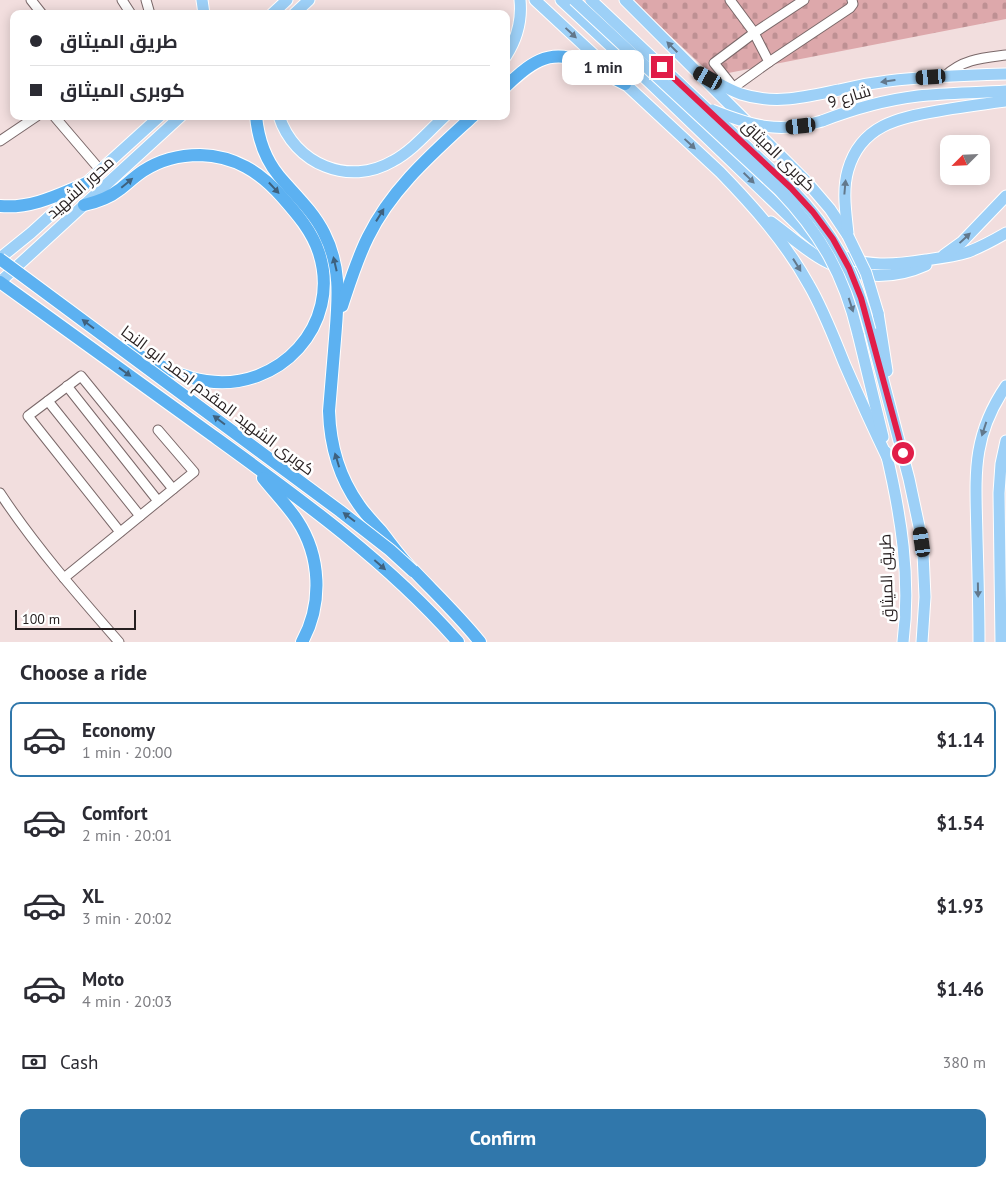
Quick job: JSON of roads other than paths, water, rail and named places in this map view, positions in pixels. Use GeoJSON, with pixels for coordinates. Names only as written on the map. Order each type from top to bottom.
{"type":"FeatureCollection","features":[{"type":"Feature","properties":{"kind":"highway"},"geometry":{"type":"LineString","coordinates":[[510,82],[535,62],[561,56],[580,61],[626,84]]}},
{"type":"Feature","properties":{"kind":"highway"},"geometry":{"type":"LineString","coordinates":[[257,120],[260,138],[267,158],[279,176],[319,223],[336,265],[338,299],[330,411],[331,436],[337,461],[346,484],[359,506],[413,571],[480,642]]}},
{"type":"Feature","properties":{"kind":"highway"},"geometry":{"type":"LineString","coordinates":[[336,325],[361,251],[384,209],[414,171],[469,120]]}},
{"type":"Feature","properties":{"kind":"highway"},"geometry":{"type":"LineString","coordinates":[[84,205],[114,193],[143,171],[165,161],[200,155],[220,157],[248,167],[272,185],[306,225],[316,244],[322,265],[324,276],[323,298],[317,319],[307,338],[293,354],[276,367],[262,374],[248,379],[227,382],[206,381],[186,376],[117,345]]}},
{"type":"Feature","properties":{"kind":"highway"},"geometry":{"type":"LineString","coordinates":[[0,206],[34,203],[89,182]]}},
{"type":"Feature","properties":{"kind":"highway","name":"كوبرى الشهيد المقدم احمد ابو النجا"},"geometry":{"type":"LineString","coordinates":[[0,258],[366,530],[413,571]]}},
{"type":"Feature","properties":{"kind":"highway","name":"كوبرى الشهيد المقدم احمد ابو النجا"},"geometry":{"type":"LineString","coordinates":[[0,282],[294,494],[339,530],[403,586],[458,642]]}},
{"type":"Feature","properties":{"kind":"highway"},"geometry":{"type":"LineString","coordinates":[[248,461],[298,521],[312,551],[316,574],[316,596],[312,618],[302,642]]}},
{"type":"Feature","properties":{"kind":"main road"},"geometry":{"type":"LineString","coordinates":[[276,10],[287,0]]}},
{"type":"Feature","properties":{"kind":"main road"},"geometry":{"type":"LineString","coordinates":[[298,10],[309,0]]}},
{"type":"Feature","properties":{"kind":"main road"},"geometry":{"type":"LineString","coordinates":[[510,49],[519,27],[520,0]]}},
{"type":"Feature","properties":{"kind":"main road"},"geometry":{"type":"LineString","coordinates":[[535,0],[720,172],[754,209],[789,252],[809,284],[826,318],[888,459]]}},
{"type":"Feature","properties":{"kind":"main road"},"geometry":{"type":"LineString","coordinates":[[561,0],[822,246],[849,259],[878,264],[896,264],[968,252],[1006,233]]}},
{"type":"Feature","properties":{"kind":"main road","name":"كوبرى الميثاق"},"geometry":{"type":"LineString","coordinates":[[574,0],[779,190],[815,232],[834,264],[848,298],[888,459],[899,513]]}},
{"type":"Feature","properties":{"kind":"main road","name":"كوبرى الميثاق"},"geometry":{"type":"LineString","coordinates":[[591,0],[791,188],[823,225],[849,268],[861,298],[890,405]]}},
{"type":"Feature","properties":{"kind":"main road"},"geometry":{"type":"LineString","coordinates":[[625,0],[806,181],[830,209],[848,236],[866,273],[878,313],[887,366],[890,405],[915,505],[922,546],[925,597],[922,642]]}},
{"type":"Feature","properties":{"kind":"main road"},"geometry":{"type":"LineString","coordinates":[[696,71],[742,94],[762,99],[783,100],[804,98],[888,81],[945,76],[1006,74]]}},
{"type":"Feature","properties":{"kind":"main road","name":"شارع 9"},"geometry":{"type":"LineString","coordinates":[[705,108],[746,123],[790,128],[812,124],[865,107],[900,99],[934,94],[1006,91]]}},
{"type":"Feature","properties":{"kind":"main road"},"geometry":{"type":"LineString","coordinates":[[848,236],[845,197],[848,170],[855,153],[872,133],[887,123],[904,118],[1006,101]]}},
{"type":"Feature","properties":{"kind":"main road","name":"محور الشهيد"},"geometry":{"type":"LineString","coordinates":[[0,258],[89,182],[156,120]]}},
{"type":"Feature","properties":{"kind":"main road","name":"محور الشهيد"},"geometry":{"type":"LineString","coordinates":[[0,282],[178,120]]}},
{"type":"Feature","properties":{"kind":"main road"},"geometry":{"type":"LineString","coordinates":[[280,120],[289,138],[308,158],[333,169],[360,172],[378,168],[402,156],[441,120]]}},
{"type":"Feature","properties":{"kind":"main road"},"geometry":{"type":"LineString","coordinates":[[754,209],[816,256],[836,267],[857,274],[879,276],[912,270],[940,258],[962,242],[1006,196]]}},
{"type":"Feature","properties":{"kind":"main road"},"geometry":{"type":"LineString","coordinates":[[979,642],[977,462],[979,446],[987,420],[1006,386]]}},
{"type":"Feature","properties":{"kind":"main road"},"geometry":{"type":"LineString","coordinates":[[1001,642],[999,493],[1001,464],[1006,441]]}},
{"type":"Feature","properties":{"kind":"main road","name":"طريق الميثاق"},"geometry":{"type":"LineString","coordinates":[[899,513],[906,574],[906,613],[903,642]]}},
{"type":"Feature","properties":{"kind":"street"},"geometry":{"type":"LineString","coordinates":[[31,0],[39,10]]}},
{"type":"Feature","properties":{"kind":"street"},"geometry":{"type":"LineString","coordinates":[[730,0],[754,33],[769,62]]}},
{"type":"Feature","properties":{"kind":"street"},"geometry":{"type":"LineString","coordinates":[[804,0],[754,33],[714,63],[733,89],[769,62],[850,8],[854,1]]}},
{"type":"Feature","properties":{"kind":"street"},"geometry":{"type":"LineString","coordinates":[[945,76],[960,65],[971,60],[1006,55]]}},
{"type":"Feature","properties":{"kind":"street"},"geometry":{"type":"LineString","coordinates":[[0,141],[31,120]]}},
{"type":"Feature","properties":{"kind":"street"},"geometry":{"type":"LineString","coordinates":[[57,120],[101,170]]}},
{"type":"Feature","properties":{"kind":"street"},"geometry":{"type":"LineString","coordinates":[[120,532],[28,416],[82,376],[173,489]]}},
{"type":"Feature","properties":{"kind":"street"},"geometry":{"type":"LineString","coordinates":[[67,386],[158,501]]}},
{"type":"Feature","properties":{"kind":"street"},"geometry":{"type":"LineString","coordinates":[[48,401],[140,516]]}},
{"type":"Feature","properties":{"kind":"street"},"geometry":{"type":"LineString","coordinates":[[64,578],[194,472],[158,430]]}},
{"type":"Feature","properties":{"kind":"street"},"geometry":{"type":"LineString","coordinates":[[0,493],[30,536],[119,642]]}}]}
